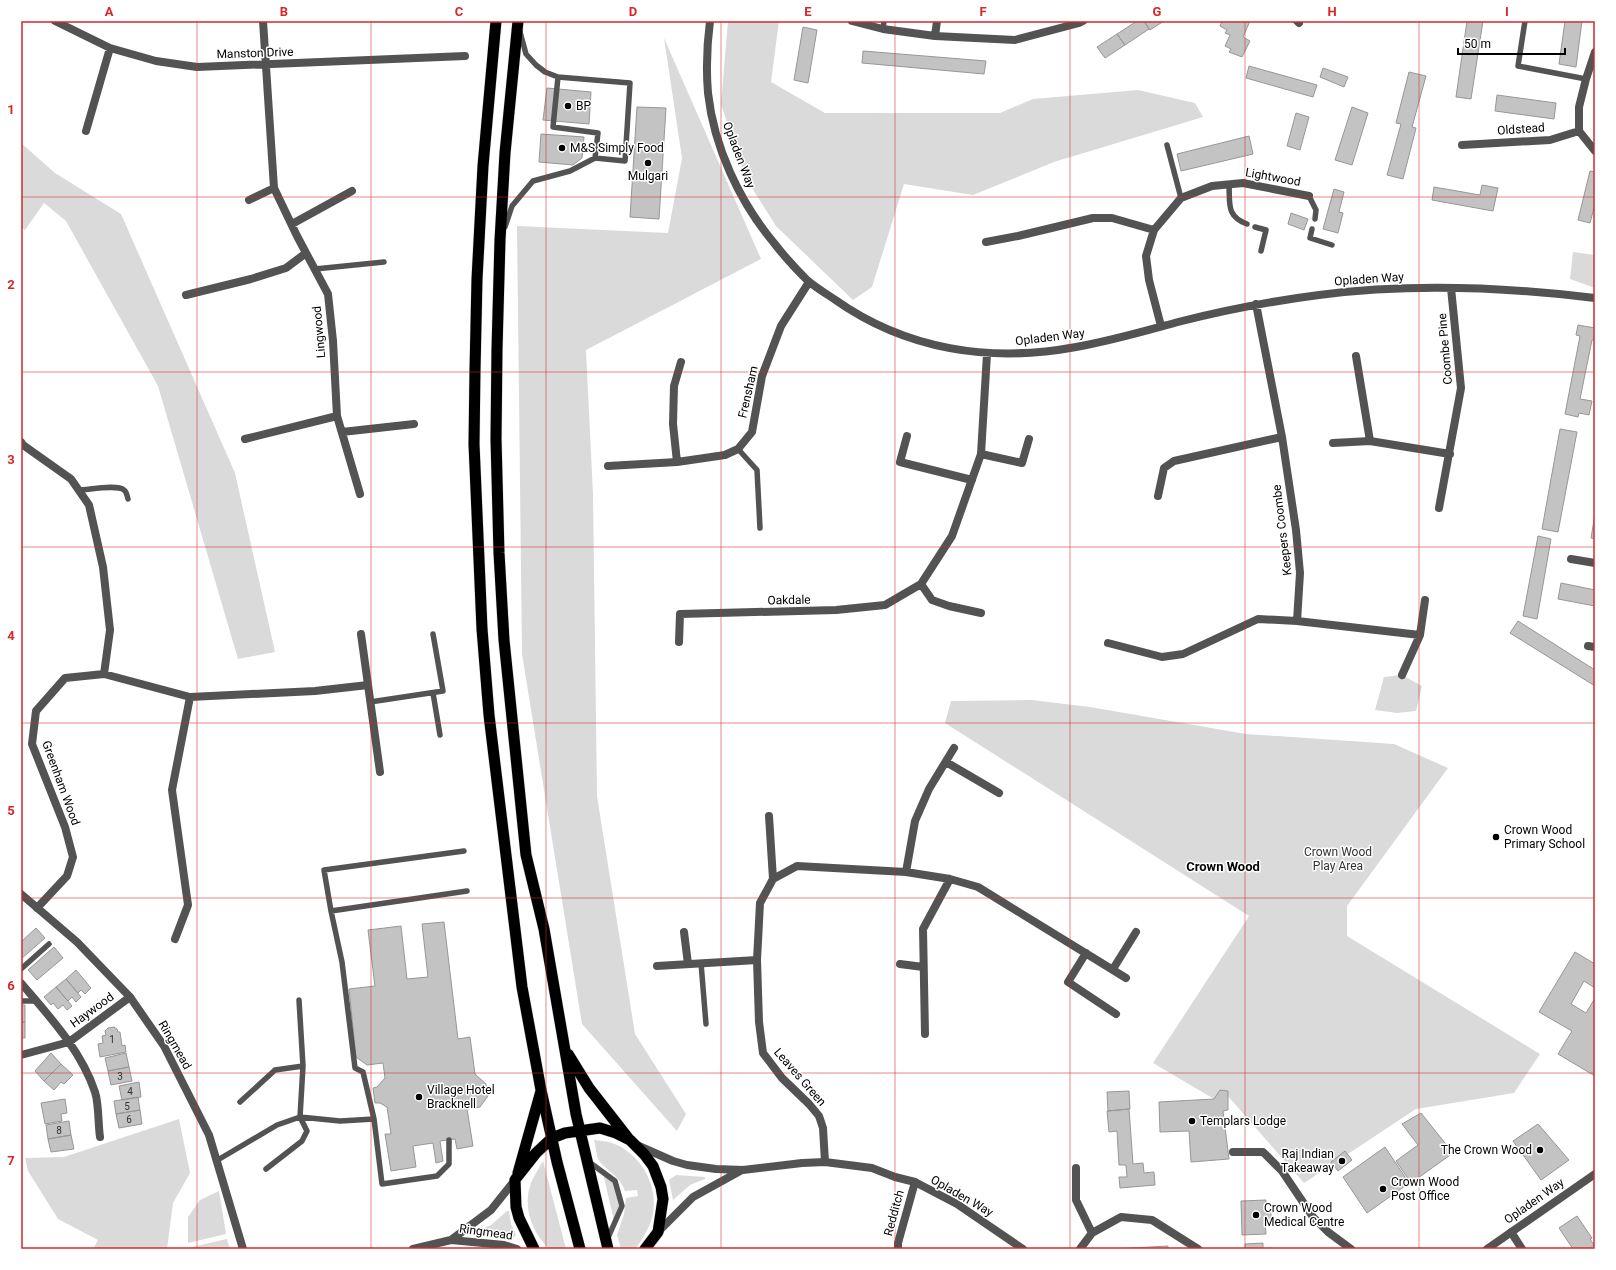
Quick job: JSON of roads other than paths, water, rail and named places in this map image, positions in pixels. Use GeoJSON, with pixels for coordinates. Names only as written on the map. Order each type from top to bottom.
{"type":"FeatureCollection","features":[{"type":"Feature","properties":{"kind":"highway"},"geometry":{"type":"LineString","coordinates":[[496,21],[483,166],[477,279],[474,444],[482,629],[490,723],[522,987],[541,1090],[580,1249]]}},
{"type":"Feature","properties":{"kind":"highway"},"geometry":{"type":"LineString","coordinates":[[517,23],[505,153],[500,240],[496,439],[499,553],[504,640],[526,855],[544,929],[580,1130],[607,1245]]}},
{"type":"Feature","properties":{"kind":"highway"},"geometry":{"type":"LineString","coordinates":[[566,1050],[589,1088],[653,1166],[661,1187],[662,1199],[658,1234],[654,1249]]}},
{"type":"Feature","properties":{"kind":"highway"},"geometry":{"type":"LineString","coordinates":[[534,1249],[519,1218],[516,1207],[516,1179],[541,1090]]}},
{"type":"Feature","properties":{"kind":"highway"},"geometry":{"type":"LineString","coordinates":[[516,1179],[536,1153],[552,1138],[565,1133],[600,1128],[616,1133],[632,1142]]}},
{"type":"Feature","properties":{"kind":"highway"},"geometry":{"type":"LineString","coordinates":[[645,1249],[658,1234]]}},
{"type":"Feature","properties":{"kind":"street","name":"Manston Drive"},"geometry":{"type":"LineString","coordinates":[[55,21],[110,48],[156,61],[197,66],[466,56]]}},
{"type":"Feature","properties":{"kind":"street","name":"Lingwood"},"geometry":{"type":"LineString","coordinates":[[263,21],[274,188],[297,236],[328,294],[333,341],[337,416],[360,494]]}},
{"type":"Feature","properties":{"kind":"street","name":"Opladen Way"},"geometry":{"type":"LineString","coordinates":[[710,21],[707,51],[708,91],[713,120],[729,169],[741,194],[762,229],[809,282],[856,314],[900,336],[946,348],[987,354],[1015,354],[1076,347],[1256,304],[1321,294],[1393,288],[1498,288],[1595,298]]}},
{"type":"Feature","properties":{"kind":"street"},"geometry":{"type":"LineString","coordinates":[[852,21],[883,25],[935,36],[1015,40],[1083,21]]}},
{"type":"Feature","properties":{"kind":"street"},"geometry":{"type":"LineString","coordinates":[[935,36],[937,21]]}},
{"type":"Feature","properties":{"kind":"street"},"geometry":{"type":"LineString","coordinates":[[86,131],[110,48]]}},
{"type":"Feature","properties":{"kind":"street"},"geometry":{"type":"LineString","coordinates":[[1595,52],[1578,107],[1579,132],[1595,151]]}},
{"type":"Feature","properties":{"kind":"street","name":"Oldstead"},"geometry":{"type":"LineString","coordinates":[[1462,145],[1550,140],[1579,132]]}},
{"type":"Feature","properties":{"kind":"street","name":"Lightwood"},"geometry":{"type":"LineString","coordinates":[[1161,326],[1149,280],[1146,256],[1154,230],[1181,198],[1212,186],[1243,183],[1309,196]]}},
{"type":"Feature","properties":{"kind":"street"},"geometry":{"type":"LineString","coordinates":[[249,200],[274,188]]}},
{"type":"Feature","properties":{"kind":"street"},"geometry":{"type":"LineString","coordinates":[[292,224],[352,191]]}},
{"type":"Feature","properties":{"kind":"street"},"geometry":{"type":"LineString","coordinates":[[986,242],[1093,218],[1112,218],[1154,230]]}},
{"type":"Feature","properties":{"kind":"street"},"geometry":{"type":"LineString","coordinates":[[186,295],[250,279],[286,268],[306,253]]}},
{"type":"Feature","properties":{"kind":"street","name":"Frensham"},"geometry":{"type":"LineString","coordinates":[[738,449],[752,432],[762,376],[781,326],[809,282]]}},
{"type":"Feature","properties":{"kind":"street","name":"Coombe Pine"},"geometry":{"type":"LineString","coordinates":[[1439,508],[1461,388],[1451,288]]}},
{"type":"Feature","properties":{"kind":"street","name":"Keepers Coombe"},"geometry":{"type":"LineString","coordinates":[[1256,304],[1282,437],[1296,530],[1300,573],[1297,621]]}},
{"type":"Feature","properties":{"kind":"street","name":"Oakdale"},"geometry":{"type":"LineString","coordinates":[[679,642],[680,614],[836,610],[885,605],[921,584],[952,536],[981,454],[987,354]]}},
{"type":"Feature","properties":{"kind":"street"},"geometry":{"type":"LineString","coordinates":[[1356,356],[1370,441]]}},
{"type":"Feature","properties":{"kind":"street"},"geometry":{"type":"LineString","coordinates":[[676,462],[673,424],[674,386],[681,362]]}},
{"type":"Feature","properties":{"kind":"street"},"geometry":{"type":"LineString","coordinates":[[246,439],[337,416]]}},
{"type":"Feature","properties":{"kind":"street"},"geometry":{"type":"LineString","coordinates":[[342,432],[414,424]]}},
{"type":"Feature","properties":{"kind":"street"},"geometry":{"type":"LineString","coordinates":[[907,436],[900,462],[972,480]]}},
{"type":"Feature","properties":{"kind":"street"},"geometry":{"type":"LineString","coordinates":[[1158,496],[1164,468],[1174,460],[1282,437]]}},
{"type":"Feature","properties":{"kind":"street"},"geometry":{"type":"LineString","coordinates":[[981,454],[1022,463],[1029,439]]}},
{"type":"Feature","properties":{"kind":"street"},"geometry":{"type":"LineString","coordinates":[[1333,443],[1370,441],[1450,454]]}},
{"type":"Feature","properties":{"kind":"street"},"geometry":{"type":"LineString","coordinates":[[21,442],[23,445],[71,479],[89,505],[103,567],[110,630],[104,674]]}},
{"type":"Feature","properties":{"kind":"street"},"geometry":{"type":"LineString","coordinates":[[608,466],[676,462],[725,455],[738,449]]}},
{"type":"Feature","properties":{"kind":"street"},"geometry":{"type":"LineString","coordinates":[[1571,559],[1595,563]]}},
{"type":"Feature","properties":{"kind":"street"},"geometry":{"type":"LineString","coordinates":[[921,584],[932,600],[981,613]]}},
{"type":"Feature","properties":{"kind":"street"},"geometry":{"type":"LineString","coordinates":[[1402,675],[1420,635],[1425,600]]}},
{"type":"Feature","properties":{"kind":"street"},"geometry":{"type":"LineString","coordinates":[[1108,643],[1162,657],[1183,654],[1258,619],[1297,621],[1420,635]]}},
{"type":"Feature","properties":{"kind":"street"},"geometry":{"type":"LineString","coordinates":[[361,634],[380,772]]}},
{"type":"Feature","properties":{"kind":"street","name":"Greenham Wood"},"geometry":{"type":"LineString","coordinates":[[37,908],[67,876],[73,857],[65,827],[32,744],[36,711],[65,678],[104,674],[190,697],[315,691],[368,686]]}},
{"type":"Feature","properties":{"kind":"street"},"geometry":{"type":"LineString","coordinates":[[175,939],[188,905],[172,790],[190,697]]}},
{"type":"Feature","properties":{"kind":"street"},"geometry":{"type":"LineString","coordinates":[[906,872],[915,821],[929,789],[954,748]]}},
{"type":"Feature","properties":{"kind":"street"},"geometry":{"type":"LineString","coordinates":[[946,762],[999,793]]}},
{"type":"Feature","properties":{"kind":"street"},"geometry":{"type":"LineString","coordinates":[[769,816],[773,879],[797,866],[906,872],[950,879],[978,887],[1126,978]]}},
{"type":"Feature","properties":{"kind":"street","name":"Leaves Green"},"geometry":{"type":"LineString","coordinates":[[773,879],[760,903],[756,960],[759,1022],[764,1053],[782,1078],[809,1104],[819,1116],[823,1128],[825,1162]]}},
{"type":"Feature","properties":{"kind":"street"},"geometry":{"type":"LineString","coordinates":[[925,1034],[923,929],[950,879]]}},
{"type":"Feature","properties":{"kind":"street","name":"Ringmead"},"geometry":{"type":"LineString","coordinates":[[21,894],[77,942],[130,997],[164,1046],[209,1135],[243,1249]]}},
{"type":"Feature","properties":{"kind":"street"},"geometry":{"type":"LineString","coordinates":[[684,932],[688,964]]}},
{"type":"Feature","properties":{"kind":"street"},"geometry":{"type":"LineString","coordinates":[[1113,969],[1136,932]]}},
{"type":"Feature","properties":{"kind":"street"},"geometry":{"type":"LineString","coordinates":[[1086,953],[1068,982],[1116,1014]]}},
{"type":"Feature","properties":{"kind":"street"},"geometry":{"type":"LineString","coordinates":[[657,966],[756,960]]}},
{"type":"Feature","properties":{"kind":"street"},"geometry":{"type":"LineString","coordinates":[[900,964],[923,967]]}},
{"type":"Feature","properties":{"kind":"street","name":"Haywood"},"geometry":{"type":"LineString","coordinates":[[21,983],[69,1042],[84,1066],[96,1093],[100,1137]]}},
{"type":"Feature","properties":{"kind":"street","name":"Haywood"},"geometry":{"type":"LineString","coordinates":[[21,1055],[69,1042],[130,997]]}},
{"type":"Feature","properties":{"kind":"street","name":"Opladen Way"},"geometry":{"type":"LineString","coordinates":[[632,1142],[673,1161],[687,1165],[716,1169],[743,1170],[802,1163],[825,1162],[872,1168],[895,1177],[914,1182],[957,1204],[1023,1249]]}},
{"type":"Feature","properties":{"kind":"street"},"geometry":{"type":"LineString","coordinates":[[1233,1152],[1263,1152],[1282,1171],[1313,1217],[1328,1232],[1351,1249]]}},
{"type":"Feature","properties":{"kind":"street"},"geometry":{"type":"LineString","coordinates":[[1076,1168],[1076,1200],[1092,1233]]}},
{"type":"Feature","properties":{"kind":"street","name":"Opladen Way"},"geometry":{"type":"LineString","coordinates":[[658,1234],[693,1197],[743,1170]]}},
{"type":"Feature","properties":{"kind":"street","name":"Opladen Way"},"geometry":{"type":"LineString","coordinates":[[1487,1249],[1595,1174]]}},
{"type":"Feature","properties":{"kind":"street","name":"Ringmead"},"geometry":{"type":"LineString","coordinates":[[451,1240],[491,1210],[516,1179]]}},
{"type":"Feature","properties":{"kind":"street","name":"Redditch"},"geometry":{"type":"LineString","coordinates":[[898,1249],[914,1182]]}},
{"type":"Feature","properties":{"kind":"street"},"geometry":{"type":"LineString","coordinates":[[1080,1249],[1092,1233],[1121,1217],[1152,1220],[1198,1249]]}},
{"type":"Feature","properties":{"kind":"street"},"geometry":{"type":"LineString","coordinates":[[1511,1232],[1522,1249]]}},
{"type":"Feature","properties":{"kind":"street","name":"Ringmead"},"geometry":{"type":"LineString","coordinates":[[413,1249],[451,1240],[504,1245],[517,1249]]}},
{"type":"Feature","properties":{"kind":"lane"},"geometry":{"type":"LineString","coordinates":[[1524,21],[1518,66],[1586,78]]}},
{"type":"Feature","properties":{"kind":"lane"},"geometry":{"type":"LineString","coordinates":[[500,240],[512,206],[532,181],[570,171],[595,158],[625,161],[630,83],[558,77],[540,68],[526,54],[517,23]]}},
{"type":"Feature","properties":{"kind":"lane"},"geometry":{"type":"LineString","coordinates":[[558,77],[553,127],[598,133],[595,158]]}},
{"type":"Feature","properties":{"kind":"lane"},"geometry":{"type":"LineString","coordinates":[[1167,145],[1181,198]]}},
{"type":"Feature","properties":{"kind":"lane"},"geometry":{"type":"LineString","coordinates":[[1229,184],[1230,211],[1236,220],[1247,224]]}},
{"type":"Feature","properties":{"kind":"lane"},"geometry":{"type":"LineString","coordinates":[[1309,196],[1316,210],[1315,219]]}},
{"type":"Feature","properties":{"kind":"lane"},"geometry":{"type":"LineString","coordinates":[[1255,227],[1266,230],[1261,251]]}},
{"type":"Feature","properties":{"kind":"lane"},"geometry":{"type":"LineString","coordinates":[[1312,229],[1310,238],[1332,245]]}},
{"type":"Feature","properties":{"kind":"lane"},"geometry":{"type":"LineString","coordinates":[[315,269],[384,262]]}},
{"type":"Feature","properties":{"kind":"lane"},"geometry":{"type":"LineString","coordinates":[[738,449],[757,470],[760,528]]}},
{"type":"Feature","properties":{"kind":"lane"},"geometry":{"type":"LineString","coordinates":[[78,490],[121,488],[126,492],[128,499]]}},
{"type":"Feature","properties":{"kind":"lane"},"geometry":{"type":"LineString","coordinates":[[370,702],[443,692],[433,634]]}},
{"type":"Feature","properties":{"kind":"lane"},"geometry":{"type":"LineString","coordinates":[[433,693],[440,734]]}},
{"type":"Feature","properties":{"kind":"lane"},"geometry":{"type":"LineString","coordinates":[[449,1140],[449,1164],[437,1176],[382,1184],[374,1119],[363,1072],[354,1068],[342,962],[330,910],[324,870],[464,851]]}},
{"type":"Feature","properties":{"kind":"lane"},"geometry":{"type":"LineString","coordinates":[[330,910],[467,891]]}},
{"type":"Feature","properties":{"kind":"lane"},"geometry":{"type":"LineString","coordinates":[[21,969],[50,944]]}},
{"type":"Feature","properties":{"kind":"lane"},"geometry":{"type":"LineString","coordinates":[[701,963],[706,1024]]}},
{"type":"Feature","properties":{"kind":"lane"},"geometry":{"type":"LineString","coordinates":[[266,1169],[302,1142],[307,1131],[300,1118],[303,1066],[299,1000]]}},
{"type":"Feature","properties":{"kind":"lane"},"geometry":{"type":"LineString","coordinates":[[21,1001],[36,1001]]}},
{"type":"Feature","properties":{"kind":"lane"},"geometry":{"type":"LineString","coordinates":[[240,1102],[275,1070],[303,1066]]}},
{"type":"Feature","properties":{"kind":"lane"},"geometry":{"type":"LineString","coordinates":[[216,1161],[277,1126],[300,1118],[340,1121],[374,1119]]}},
{"type":"Feature","properties":{"kind":"lane"},"geometry":{"type":"LineString","coordinates":[[587,1161],[615,1182],[622,1206],[607,1245]]}},
{"type":"Feature","properties":{"kind":"place","name":"BP"},"geometry":{"type":"Point","coordinates":[568,106]}},
{"type":"Feature","properties":{"kind":"place","name":"M&S Simply Food"},"geometry":{"type":"Point","coordinates":[562,148]}},
{"type":"Feature","properties":{"kind":"place","name":"Mulgari"},"geometry":{"type":"Point","coordinates":[648,163]}},
{"type":"Feature","properties":{"kind":"place","name":"Crown Wood Primary School"},"geometry":{"type":"Point","coordinates":[1496,837]}},
{"type":"Feature","properties":{"kind":"place","name":"Village Hotel Bracknell"},"geometry":{"type":"Point","coordinates":[419,1097]}},
{"type":"Feature","properties":{"kind":"place","name":"Templars Lodge"},"geometry":{"type":"Point","coordinates":[1192,1121]}},
{"type":"Feature","properties":{"kind":"place","name":"The Crown Wood"},"geometry":{"type":"Point","coordinates":[1540,1150]}},
{"type":"Feature","properties":{"kind":"place","name":"Raj Indian Takeaway"},"geometry":{"type":"Point","coordinates":[1342,1161]}},
{"type":"Feature","properties":{"kind":"place","name":"Crown Wood Post Office"},"geometry":{"type":"Point","coordinates":[1383,1189]}},
{"type":"Feature","properties":{"kind":"place","name":"Crown Wood Medical Centre"},"geometry":{"type":"Point","coordinates":[1256,1215]}},
{"type":"Feature","properties":{"kind":"district","name":"Crown Wood"},"geometry":{"type":"Point","coordinates":[1223,866]}},
{"type":"Feature","properties":{"kind":"park label","name":"Crown Wood Play Area"},"geometry":{"type":"Point","coordinates":[1338,859]}}]}
